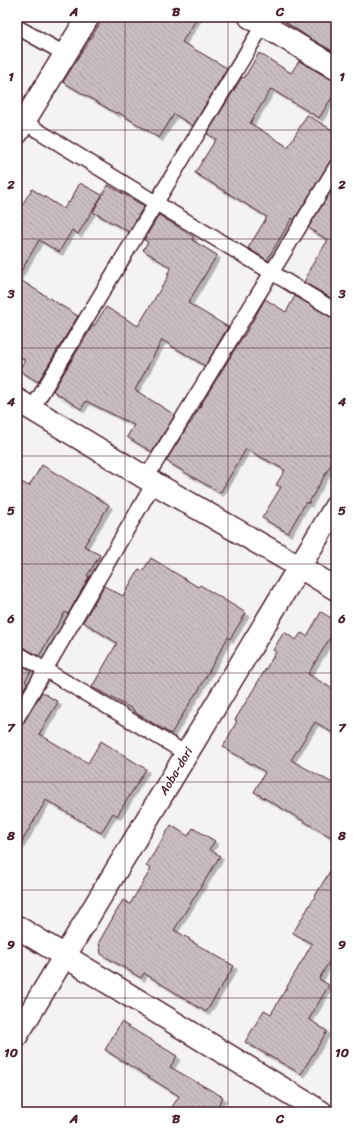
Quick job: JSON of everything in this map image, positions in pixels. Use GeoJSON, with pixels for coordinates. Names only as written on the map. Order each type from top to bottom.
{"type":"FeatureCollection","features":[{"type":"Feature","properties":{"kind":"street"},"geometry":{"type":"LineString","coordinates":[[21,128],[88,17]]}},
{"type":"Feature","properties":{"kind":"street"},"geometry":{"type":"LineString","coordinates":[[257,21],[336,68]]}},
{"type":"Feature","properties":{"kind":"street"},"geometry":{"type":"LineString","coordinates":[[24,405],[150,481],[336,589]]}},
{"type":"Feature","properties":{"kind":"street","name":"Aoba-dori"},"geometry":{"type":"LineString","coordinates":[[17,1035],[336,506]]}},
{"type":"Feature","properties":{"kind":"street"},"geometry":{"type":"LineString","coordinates":[[17,927],[321,1112]]}},
{"type":"Feature","properties":{"kind":"lane"},"geometry":{"type":"LineString","coordinates":[[24,405],[156,203],[257,21]]}},
{"type":"Feature","properties":{"kind":"lane"},"geometry":{"type":"LineString","coordinates":[[17,27],[65,54]]}},
{"type":"Feature","properties":{"kind":"lane"},"geometry":{"type":"LineString","coordinates":[[21,128],[156,203],[336,311]]}},
{"type":"Feature","properties":{"kind":"lane"},"geometry":{"type":"LineString","coordinates":[[17,718],[46,670],[150,481],[272,272],[336,167]]}},
{"type":"Feature","properties":{"kind":"lane"},"geometry":{"type":"LineString","coordinates":[[17,653],[187,754]]}},
{"type":"Feature","properties":{"kind":"building"},"geometry":{"type":"Polygon","coordinates":[[[104,17],[198,17],[182,42],[227,68],[193,126],[174,114],[159,138],[118,112],[117,114],[63,82],[104,17]]]}},
{"type":"Feature","properties":{"kind":"building"},"geometry":{"type":"Polygon","coordinates":[[[278,17],[336,17],[336,53],[308,37],[278,17]]]}},
{"type":"Feature","properties":{"kind":"building"},"geometry":{"type":"Polygon","coordinates":[[[259,53],[291,73],[299,61],[330,79],[336,80],[336,91],[319,118],[271,89],[250,123],[288,147],[307,115],[336,132],[336,159],[332,159],[329,163],[294,220],[292,218],[267,260],[248,248],[267,217],[195,173],[216,139],[207,134],[242,77],[244,78],[259,53]]]}},
{"type":"Feature","properties":{"kind":"building"},"geometry":{"type":"Polygon","coordinates":[[[80,183],[102,195],[78,234],[72,230],[59,252],[39,240],[17,278],[17,213],[32,189],[64,209],[80,183]]]}},
{"type":"Feature","properties":{"kind":"building"},"geometry":{"type":"Polygon","coordinates":[[[336,183],[336,301],[304,282],[309,270],[328,240],[308,228],[336,183]]]}},
{"type":"Feature","properties":{"kind":"building"},"geometry":{"type":"Polygon","coordinates":[[[108,185],[144,206],[129,232],[93,212],[108,185]]]}},
{"type":"Feature","properties":{"kind":"building"},"geometry":{"type":"Polygon","coordinates":[[[159,215],[194,237],[192,240],[217,255],[188,303],[228,327],[205,366],[162,340],[135,390],[175,415],[152,452],[127,437],[134,425],[86,401],[81,409],[53,391],[93,325],[94,326],[106,307],[138,326],[169,275],[167,274],[171,268],[143,250],[148,242],[144,240],[159,215]]]}},
{"type":"Feature","properties":{"kind":"building"},"geometry":{"type":"Polygon","coordinates":[[[17,278],[78,316],[38,382],[19,370],[25,360],[17,355],[17,278]]]}},
{"type":"Feature","properties":{"kind":"building"},"geometry":{"type":"Polygon","coordinates":[[[295,296],[336,319],[336,456],[308,504],[306,502],[288,533],[262,518],[281,487],[276,485],[285,470],[246,449],[220,493],[166,461],[244,336],[265,299],[286,312],[295,296]]]}},
{"type":"Feature","properties":{"kind":"building"},"geometry":{"type":"Polygon","coordinates":[[[42,465],[109,505],[84,546],[100,555],[87,576],[89,577],[68,614],[65,612],[39,656],[17,645],[17,480],[29,486],[42,465]]]}},
{"type":"Feature","properties":{"kind":"building"},"geometry":{"type":"Polygon","coordinates":[[[151,558],[198,587],[200,585],[246,613],[230,639],[228,637],[197,693],[171,734],[133,711],[134,710],[92,687],[117,643],[83,622],[104,586],[123,596],[139,569],[143,571],[151,558]]]}},
{"type":"Feature","properties":{"kind":"building"},"geometry":{"type":"Polygon","coordinates":[[[321,612],[336,621],[336,628],[308,674],[336,691],[336,735],[315,722],[291,760],[336,785],[336,840],[254,792],[265,772],[223,747],[237,721],[235,720],[276,652],[273,650],[284,632],[296,640],[301,633],[307,636],[321,612]]]}},
{"type":"Feature","properties":{"kind":"building"},"geometry":{"type":"Polygon","coordinates":[[[17,663],[31,671],[25,681],[27,683],[17,701],[17,663]]]}},
{"type":"Feature","properties":{"kind":"building"},"geometry":{"type":"Polygon","coordinates":[[[42,692],[58,702],[39,734],[88,763],[101,741],[146,769],[117,816],[113,813],[101,833],[46,800],[17,850],[17,726],[21,726],[24,722],[42,692]]]}},
{"type":"Feature","properties":{"kind":"building"},"geometry":{"type":"Polygon","coordinates":[[[171,825],[188,836],[193,828],[215,841],[209,849],[220,856],[174,930],[234,966],[206,1012],[144,973],[141,978],[101,954],[99,942],[123,900],[130,904],[151,869],[146,866],[171,825]]]}},
{"type":"Feature","properties":{"kind":"building"},"geometry":{"type":"Polygon","coordinates":[[[336,861],[336,950],[319,979],[329,985],[309,1019],[327,1031],[301,1074],[245,1042],[264,1010],[271,1014],[312,944],[293,933],[336,861]]]}},
{"type":"Feature","properties":{"kind":"building"},"geometry":{"type":"Polygon","coordinates":[[[121,1022],[177,1056],[170,1067],[223,1097],[214,1112],[169,1112],[179,1096],[105,1050],[121,1022]]]}}]}
